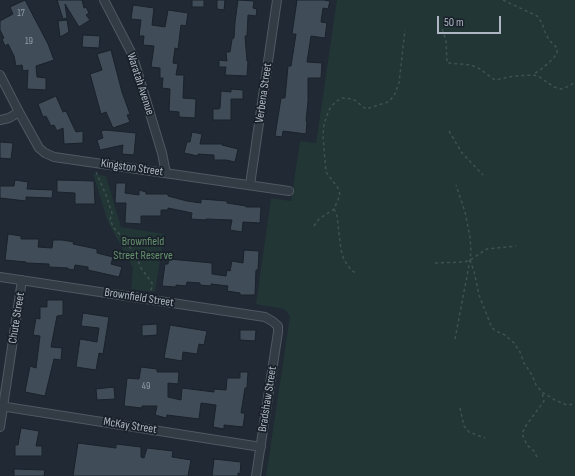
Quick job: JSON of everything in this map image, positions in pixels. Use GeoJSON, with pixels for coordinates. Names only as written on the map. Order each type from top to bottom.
{"type":"FeatureCollection","features":[{"type":"Feature","properties":{"kind":"street","name":"Waratah Avenue"},"geometry":{"type":"LineString","coordinates":[[104,0],[132,54],[162,153],[166,173]]}},
{"type":"Feature","properties":{"kind":"street","name":"Verbena Street"},"geometry":{"type":"LineString","coordinates":[[250,185],[277,0]]}},
{"type":"Feature","properties":{"kind":"street","name":"Kingston Street"},"geometry":{"type":"LineString","coordinates":[[0,75],[39,148],[49,155],[289,191]]}},
{"type":"Feature","properties":{"kind":"street"},"geometry":{"type":"LineString","coordinates":[[0,120],[9,118],[19,112]]}},
{"type":"Feature","properties":{"kind":"street","name":"Brownfield Street"},"geometry":{"type":"LineString","coordinates":[[0,276],[265,317],[276,324]]}},
{"type":"Feature","properties":{"kind":"street","name":"Chute Street"},"geometry":{"type":"LineString","coordinates":[[0,428],[2,406],[22,280]]}},
{"type":"Feature","properties":{"kind":"street","name":"Bradshaw Street"},"geometry":{"type":"LineString","coordinates":[[256,476],[278,332],[278,326],[276,324]]}},
{"type":"Feature","properties":{"kind":"street","name":"McKay Street"},"geometry":{"type":"LineString","coordinates":[[2,406],[261,447]]}},
{"type":"Feature","properties":{"kind":"path"},"geometry":{"type":"LineString","coordinates":[[442,29],[446,40],[447,64],[470,65],[480,69],[496,80],[533,74],[553,59],[557,53],[557,48],[544,32],[542,23],[537,16],[503,0]]}},
{"type":"Feature","properties":{"kind":"path"},"geometry":{"type":"LineString","coordinates":[[314,226],[319,219],[334,209],[340,196],[338,188],[326,172],[323,136],[324,124],[329,110],[335,102],[342,98],[353,99],[366,109],[388,102],[394,96],[398,83],[405,30]]}},
{"type":"Feature","properties":{"kind":"path"},"geometry":{"type":"LineString","coordinates":[[533,74],[554,87],[562,88],[575,82]]}},
{"type":"Feature","properties":{"kind":"path"},"geometry":{"type":"LineString","coordinates":[[450,131],[462,153],[483,175]]}},
{"type":"Feature","properties":{"kind":"path"},"geometry":{"type":"LineString","coordinates":[[96,172],[112,213],[110,220],[114,228],[125,240],[137,258],[141,268],[152,283],[150,300]]}},
{"type":"Feature","properties":{"kind":"path"},"geometry":{"type":"LineString","coordinates":[[455,339],[470,260],[470,238],[456,185]]}},
{"type":"Feature","properties":{"kind":"path"},"geometry":{"type":"LineString","coordinates":[[334,209],[337,216],[341,250],[344,260],[351,270],[357,274]]}},
{"type":"Feature","properties":{"kind":"path"},"geometry":{"type":"LineString","coordinates":[[435,263],[464,262],[470,260],[487,249],[516,246]]}},
{"type":"Feature","properties":{"kind":"path"},"geometry":{"type":"LineString","coordinates":[[470,260],[474,271],[479,296],[492,328],[505,335],[514,343],[536,385],[542,392],[567,405],[575,404]]}},
{"type":"Feature","properties":{"kind":"path"},"geometry":{"type":"LineString","coordinates":[[537,457],[534,451],[527,445],[522,434],[525,427],[544,401],[542,392]]}},
{"type":"Feature","properties":{"kind":"path"},"geometry":{"type":"LineString","coordinates":[[460,408],[464,426],[469,432],[485,438]]}},
{"type":"Feature","properties":{"kind":"green space"},"geometry":{"type":"Polygon","coordinates":[[[337,0],[575,0],[575,476],[266,476],[290,316],[284,309],[256,304],[271,198],[291,201],[300,141],[316,143],[337,0]]]}},
{"type":"Feature","properties":{"kind":"green space","name":"Brownfield Street Reserve"},"geometry":{"type":"Polygon","coordinates":[[[93,174],[106,176],[121,227],[164,234],[155,292],[131,289],[133,268],[108,222],[93,174]]]}},
{"type":"Feature","properties":{"kind":"building"},"geometry":{"type":"Polygon","coordinates":[[[25,0],[48,44],[54,60],[36,66],[37,77],[46,78],[46,90],[27,89],[28,70],[23,71],[22,65],[16,66],[14,56],[8,44],[5,46],[2,39],[4,38],[0,30],[0,21],[13,14],[10,7],[25,0]]]}},
{"type":"Feature","properties":{"kind":"building"},"geometry":{"type":"Polygon","coordinates":[[[57,0],[82,0],[84,8],[86,7],[89,13],[86,15],[90,20],[79,27],[65,4],[67,18],[63,19],[57,0]]]}},
{"type":"Feature","properties":{"kind":"building"},"geometry":{"type":"Polygon","coordinates":[[[192,0],[204,0],[204,7],[192,7],[192,0]]]}},
{"type":"Feature","properties":{"kind":"building"},"geometry":{"type":"Polygon","coordinates":[[[217,0],[225,0],[224,10],[217,9],[217,0]]]}},
{"type":"Feature","properties":{"kind":"building"},"geometry":{"type":"Polygon","coordinates":[[[238,0],[254,1],[253,8],[257,9],[256,16],[248,15],[247,36],[245,36],[248,62],[247,76],[225,75],[226,67],[219,67],[219,60],[227,61],[226,52],[230,52],[232,39],[234,38],[238,0]]]}},
{"type":"Feature","properties":{"kind":"building"},"geometry":{"type":"Polygon","coordinates":[[[297,0],[330,1],[328,9],[323,8],[321,22],[327,23],[325,38],[311,36],[307,62],[322,63],[321,78],[308,78],[306,134],[283,131],[282,137],[275,136],[281,98],[285,98],[288,66],[291,66],[296,34],[292,34],[297,0]]]}},
{"type":"Feature","properties":{"kind":"building"},"geometry":{"type":"Polygon","coordinates":[[[133,5],[154,8],[152,25],[165,27],[168,10],[188,13],[186,26],[181,25],[178,49],[175,48],[173,63],[178,64],[176,75],[184,75],[183,98],[196,99],[195,118],[179,117],[179,112],[169,111],[170,89],[162,88],[163,78],[160,78],[160,68],[151,67],[154,46],[143,45],[144,36],[139,36],[141,20],[131,19],[133,5]]]}},
{"type":"Feature","properties":{"kind":"building"},"geometry":{"type":"Polygon","coordinates":[[[67,20],[69,32],[60,37],[58,21],[67,20]]]}},
{"type":"Feature","properties":{"kind":"building"},"geometry":{"type":"Polygon","coordinates":[[[83,35],[100,36],[99,48],[82,47],[83,35]]]}},
{"type":"Feature","properties":{"kind":"building"},"geometry":{"type":"Polygon","coordinates":[[[111,50],[122,92],[130,114],[127,115],[130,122],[113,128],[106,112],[101,114],[90,74],[102,70],[97,54],[111,50]]]}},
{"type":"Feature","properties":{"kind":"building"},"geometry":{"type":"Polygon","coordinates":[[[231,89],[243,90],[243,99],[231,99],[231,120],[213,120],[213,109],[220,108],[221,91],[231,92],[231,89]]]}},
{"type":"Feature","properties":{"kind":"building"},"geometry":{"type":"Polygon","coordinates":[[[56,96],[63,112],[66,111],[76,132],[83,131],[83,143],[64,144],[63,128],[57,131],[54,125],[51,126],[46,116],[43,117],[38,104],[56,96]]]}},
{"type":"Feature","properties":{"kind":"building"},"geometry":{"type":"Polygon","coordinates":[[[105,130],[136,133],[134,155],[122,154],[123,145],[100,150],[97,140],[103,138],[101,131],[105,130]]]}},
{"type":"Feature","properties":{"kind":"building"},"geometry":{"type":"Polygon","coordinates":[[[192,132],[202,134],[200,144],[222,144],[238,149],[235,162],[214,160],[214,155],[198,154],[198,156],[184,153],[187,142],[190,142],[192,132]]]}},
{"type":"Feature","properties":{"kind":"building"},"geometry":{"type":"Polygon","coordinates":[[[0,142],[13,143],[11,159],[0,158],[0,142]]]}},
{"type":"Feature","properties":{"kind":"building"},"geometry":{"type":"Polygon","coordinates":[[[15,180],[28,182],[27,189],[53,190],[52,198],[26,197],[26,201],[0,198],[0,186],[14,186],[15,180]]]}},
{"type":"Feature","properties":{"kind":"building"},"geometry":{"type":"Polygon","coordinates":[[[57,180],[94,181],[95,204],[75,204],[75,193],[57,192],[57,180]]]}},
{"type":"Feature","properties":{"kind":"building"},"geometry":{"type":"Polygon","coordinates":[[[116,183],[126,183],[125,193],[139,195],[139,190],[146,192],[146,194],[168,194],[168,196],[201,203],[201,199],[227,201],[227,203],[246,207],[261,207],[260,223],[243,222],[242,232],[230,230],[232,220],[191,219],[192,213],[168,208],[168,210],[161,210],[161,216],[141,216],[141,224],[125,223],[126,203],[115,203],[116,183]]]}},
{"type":"Feature","properties":{"kind":"building"},"geometry":{"type":"Polygon","coordinates":[[[8,234],[21,236],[21,239],[39,239],[38,247],[52,248],[53,240],[62,240],[97,249],[97,253],[113,257],[111,264],[122,267],[119,277],[88,270],[88,267],[75,265],[74,270],[68,268],[49,267],[49,264],[5,260],[8,234]]]}},
{"type":"Feature","properties":{"kind":"building"},"geometry":{"type":"Polygon","coordinates":[[[244,250],[259,251],[258,270],[256,270],[255,295],[240,295],[240,293],[227,291],[228,286],[211,284],[211,286],[187,282],[186,286],[162,286],[165,264],[168,264],[169,259],[212,263],[212,274],[226,276],[227,270],[230,271],[232,261],[243,263],[244,250]]]}},
{"type":"Feature","properties":{"kind":"building"},"geometry":{"type":"Polygon","coordinates":[[[47,300],[63,300],[63,315],[57,316],[51,347],[62,348],[61,360],[54,359],[45,396],[25,392],[30,366],[36,368],[40,336],[33,335],[36,318],[40,319],[40,307],[47,307],[47,300]]]}},
{"type":"Feature","properties":{"kind":"building"},"geometry":{"type":"Polygon","coordinates":[[[83,313],[109,317],[103,354],[99,353],[96,370],[76,367],[80,339],[97,342],[99,328],[81,326],[83,313]]]}},
{"type":"Feature","properties":{"kind":"building"},"geometry":{"type":"Polygon","coordinates":[[[157,324],[157,335],[142,336],[142,325],[157,324]]]}},
{"type":"Feature","properties":{"kind":"building"},"geometry":{"type":"Polygon","coordinates":[[[170,325],[207,331],[204,345],[199,344],[197,354],[183,352],[182,361],[164,358],[170,325]]]}},
{"type":"Feature","properties":{"kind":"building"},"geometry":{"type":"Polygon","coordinates":[[[240,330],[256,330],[255,341],[240,340],[240,330]]]}},
{"type":"Feature","properties":{"kind":"building"},"geometry":{"type":"Polygon","coordinates":[[[141,367],[157,369],[157,372],[179,372],[178,384],[168,383],[168,397],[181,400],[182,388],[214,392],[214,389],[226,390],[227,378],[240,378],[240,372],[248,372],[247,388],[245,388],[241,413],[245,413],[243,427],[224,425],[224,429],[213,427],[216,405],[201,403],[199,419],[167,415],[166,418],[155,415],[157,406],[142,406],[142,408],[124,406],[127,378],[139,379],[141,367]]]}},
{"type":"Feature","properties":{"kind":"building"},"geometry":{"type":"Polygon","coordinates":[[[114,387],[115,399],[97,400],[96,389],[114,387]]]}},
{"type":"Feature","properties":{"kind":"building"},"geometry":{"type":"Polygon","coordinates":[[[21,428],[39,431],[36,446],[42,446],[42,456],[15,456],[15,445],[18,445],[21,428]]]}},
{"type":"Feature","properties":{"kind":"building"},"geometry":{"type":"Polygon","coordinates":[[[78,443],[116,448],[116,444],[141,447],[141,457],[144,458],[147,448],[173,451],[172,457],[191,460],[188,476],[73,476],[78,443]]]}},
{"type":"Feature","properties":{"kind":"building"},"geometry":{"type":"Polygon","coordinates":[[[214,459],[241,462],[240,474],[238,473],[238,476],[212,476],[214,459]]]}},
{"type":"Feature","properties":{"kind":"building"},"geometry":{"type":"Polygon","coordinates":[[[14,469],[45,470],[44,476],[14,476],[14,469]]]}}]}
